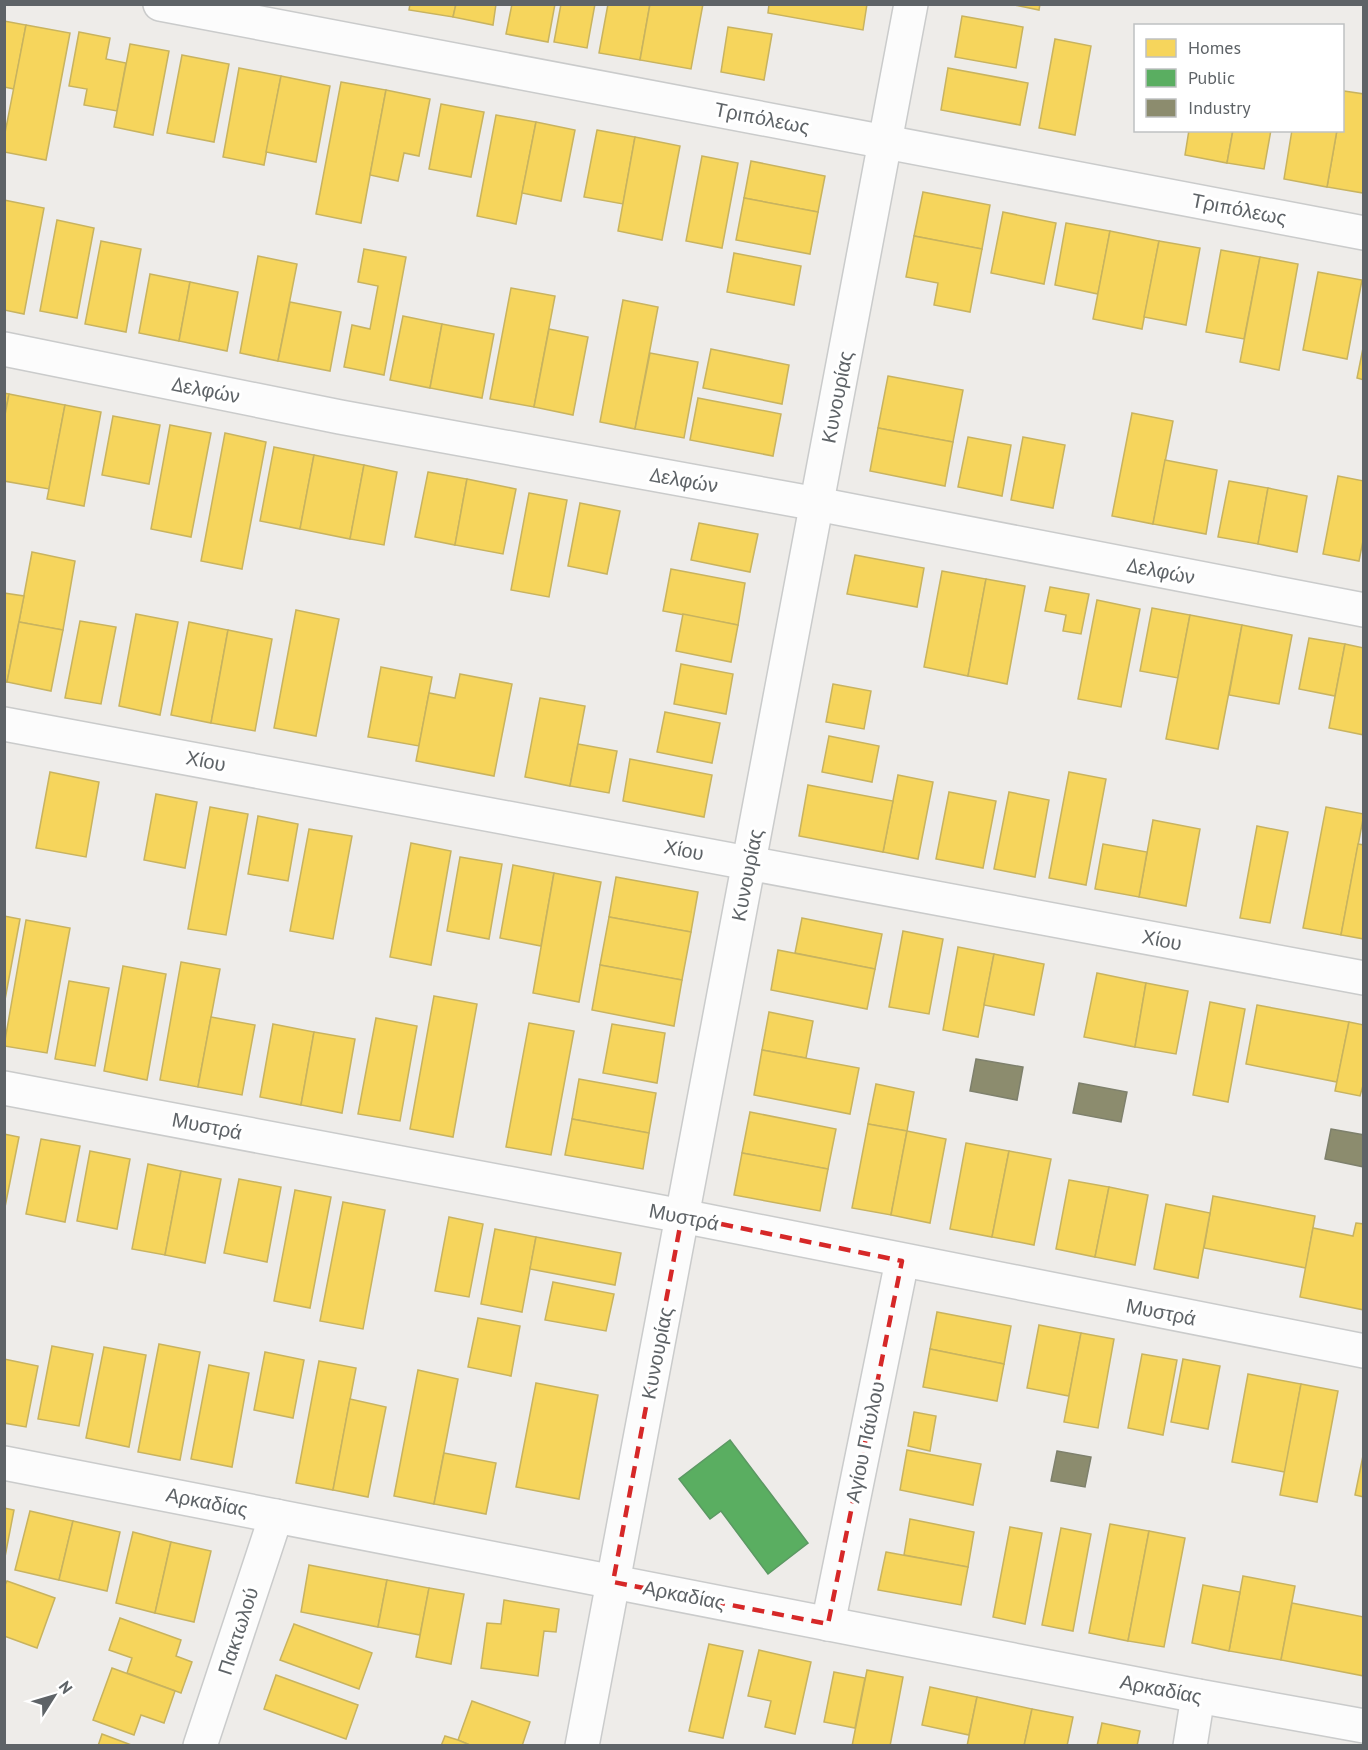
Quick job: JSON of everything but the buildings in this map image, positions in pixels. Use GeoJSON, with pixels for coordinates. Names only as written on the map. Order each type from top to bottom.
{"type":"FeatureCollection","features":[{"type":"Feature","properties":{"kind":"street","name":"Τριπόλεως"},"geometry":{"type":"LineString","coordinates":[[160,4],[1364,233]]}},
{"type":"Feature","properties":{"kind":"street","name":"Κυνουρίας"},"geometry":{"type":"LineString","coordinates":[[582,1746],[911,4]]}},
{"type":"Feature","properties":{"kind":"street","name":"Δελφών"},"geometry":{"type":"LineString","coordinates":[[4,349],[340,417],[817,504],[1364,610]]}},
{"type":"Feature","properties":{"kind":"street","name":"Χίου"},"geometry":{"type":"LineString","coordinates":[[4,724],[1364,978]]}},
{"type":"Feature","properties":{"kind":"street","name":"Μυστρά"},"geometry":{"type":"LineString","coordinates":[[4,1088],[682,1216],[1364,1352]]}},
{"type":"Feature","properties":{"kind":"street","name":"Αγίου Πάυλου"},"geometry":{"type":"LineString","coordinates":[[828,1623],[902,1261]]}},
{"type":"Feature","properties":{"kind":"street","name":"Αρκαδίας"},"geometry":{"type":"LineString","coordinates":[[4,1463],[1198,1696],[1364,1726]]}},
{"type":"Feature","properties":{"kind":"street","name":"Πακτωλού"},"geometry":{"type":"LineString","coordinates":[[200,1746],[276,1516]]}},
{"type":"Feature","properties":{"kind":"street"},"geometry":{"type":"LineString","coordinates":[[1190,1746],[1198,1696]]}},
{"type":"Feature","properties":{"kind":"highlighted area"},"geometry":{"type":"Polygon","coordinates":[[[682,1216],[902,1261],[828,1624],[613,1582],[682,1216]]]}}]}
